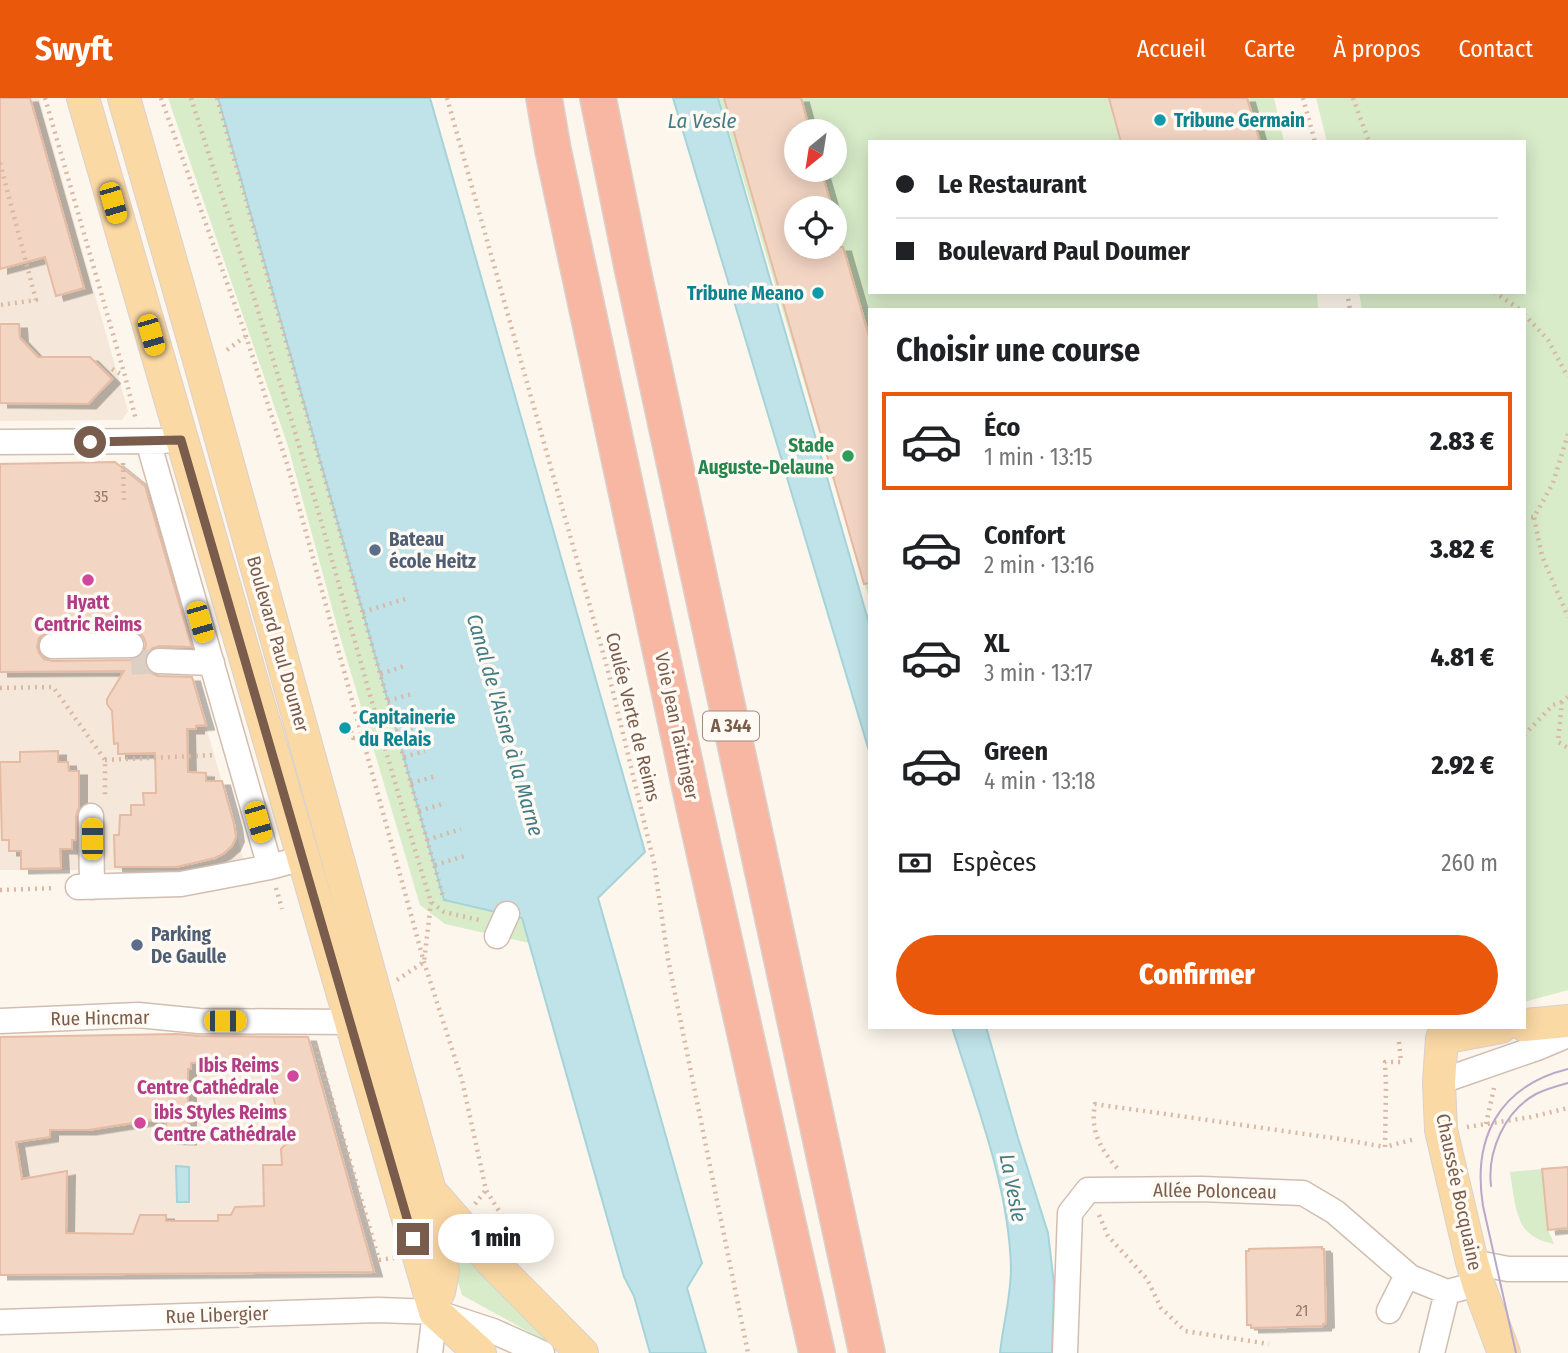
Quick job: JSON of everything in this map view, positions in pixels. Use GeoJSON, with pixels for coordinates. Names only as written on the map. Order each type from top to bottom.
{"type":"FeatureCollection","features":[{"type":"Feature","properties":{"kind":"highway"},"geometry":{"type":"LineString","coordinates":[[519,98],[554,150]]}},
{"type":"Feature","properties":{"kind":"highway","name":"Voie Jean Taittinger"},"geometry":{"type":"LineString","coordinates":[[544,98],[694,806],[817,1353]]}},
{"type":"Feature","properties":{"kind":"highway","name":"A 344"},"geometry":{"type":"LineString","coordinates":[[598,98],[867,1353]]}},
{"type":"Feature","properties":{"kind":"main road","name":"Boulevard Paul Doumer"},"geometry":{"type":"LineString","coordinates":[[83,98],[435,1312]]}},
{"type":"Feature","properties":{"kind":"main road","name":"Boulevard Paul Doumer"},"geometry":{"type":"LineString","coordinates":[[124,98],[430,1191],[443,1271],[435,1312]]}},
{"type":"Feature","properties":{"kind":"main road"},"geometry":{"type":"LineString","coordinates":[[1526,1025],[1568,1021]]}},
{"type":"Feature","properties":{"kind":"main road"},"geometry":{"type":"LineString","coordinates":[[1443,1032],[1478,1029]]}},
{"type":"Feature","properties":{"kind":"main road","name":"Chaussée Bocquaine"},"geometry":{"type":"LineString","coordinates":[[1443,1032],[1433,1133],[1475,1274],[1504,1353]]}},
{"type":"Feature","properties":{"kind":"main road","name":"Boulevard Paul Doumer"},"geometry":{"type":"LineString","coordinates":[[430,1191],[492,1262],[582,1353]]}},
{"type":"Feature","properties":{"kind":"main road"},"geometry":{"type":"LineString","coordinates":[[435,1312],[480,1353]]}},
{"type":"Feature","properties":{"kind":"street"},"geometry":{"type":"LineString","coordinates":[[142,431],[270,867]]}},
{"type":"Feature","properties":{"kind":"street"},"geometry":{"type":"LineString","coordinates":[[0,442],[142,431],[181,440]]}},
{"type":"Feature","properties":{"kind":"street"},"geometry":{"type":"LineString","coordinates":[[52,646],[131,645]]}},
{"type":"Feature","properties":{"kind":"street"},"geometry":{"type":"LineString","coordinates":[[159,653],[210,656]]}},
{"type":"Feature","properties":{"kind":"street"},"geometry":{"type":"LineString","coordinates":[[91,816],[85,887],[181,884],[303,858]]}},
{"type":"Feature","properties":{"kind":"street","name":"Rue Hincmar"},"geometry":{"type":"LineString","coordinates":[[0,1021],[138,1015],[200,1027],[350,1022]]}},
{"type":"Feature","properties":{"kind":"street"},"geometry":{"type":"LineString","coordinates":[[1439,1082],[1568,1035]]}},
{"type":"Feature","properties":{"kind":"street","name":"Allée Polonceau"},"geometry":{"type":"LineString","coordinates":[[1082,1198],[1088,1190],[1201,1189],[1303,1193],[1335,1212],[1407,1275],[1447,1292]]}},
{"type":"Feature","properties":{"kind":"street"},"geometry":{"type":"LineString","coordinates":[[1065,1353],[1070,1213],[1082,1198]]}},
{"type":"Feature","properties":{"kind":"street"},"geometry":{"type":"LineString","coordinates":[[1432,1353],[1447,1292],[1470,1286],[1475,1274],[1508,1269],[1568,1269]]}},
{"type":"Feature","properties":{"kind":"street"},"geometry":{"type":"LineString","coordinates":[[1389,1311],[1407,1275]]}},
{"type":"Feature","properties":{"kind":"street","name":"Rue Libergier"},"geometry":{"type":"LineString","coordinates":[[0,1322],[378,1310],[435,1312]]}},
{"type":"Feature","properties":{"kind":"street"},"geometry":{"type":"LineString","coordinates":[[429,1353],[435,1312],[493,1331],[542,1353]]}},
{"type":"Feature","properties":{"kind":"path"},"geometry":{"type":"LineString","coordinates":[[45,98],[142,431]]}},
{"type":"Feature","properties":{"kind":"path"},"geometry":{"type":"LineString","coordinates":[[161,98],[246,336],[288,467],[424,962],[462,1080],[486,1190]]}},
{"type":"Feature","properties":{"kind":"path"},"geometry":{"type":"LineString","coordinates":[[191,98],[257,305],[431,902],[424,962]]}},
{"type":"Feature","properties":{"kind":"path"},"geometry":{"type":"LineString","coordinates":[[218,98],[444,900]]}},
{"type":"Feature","properties":{"kind":"path","name":"Coulée Verte de Reims"},"geometry":{"type":"LineString","coordinates":[[447,98],[603,654],[654,863],[668,959],[748,1353]]}},
{"type":"Feature","properties":{"kind":"path"},"geometry":{"type":"LineString","coordinates":[[1303,98],[1314,140]]}},
{"type":"Feature","properties":{"kind":"path"},"geometry":{"type":"LineString","coordinates":[[1353,98],[1368,140]]}},
{"type":"Feature","properties":{"kind":"path"},"geometry":{"type":"LineString","coordinates":[[0,163],[36,300],[0,305]]}},
{"type":"Feature","properties":{"kind":"path"},"geometry":{"type":"LineString","coordinates":[[1497,294],[1518,308]]}},
{"type":"Feature","properties":{"kind":"path"},"geometry":{"type":"LineString","coordinates":[[1526,316],[1548,340],[1568,377]]}},
{"type":"Feature","properties":{"kind":"path"},"geometry":{"type":"LineString","coordinates":[[227,350],[246,336]]}},
{"type":"Feature","properties":{"kind":"path"},"geometry":{"type":"LineString","coordinates":[[112,369],[125,376]]}},
{"type":"Feature","properties":{"kind":"path"},"geometry":{"type":"LineString","coordinates":[[1568,434],[1553,483],[1534,517],[1542,556],[1568,617]]}},
{"type":"Feature","properties":{"kind":"path"},"geometry":{"type":"LineString","coordinates":[[123,459],[124,501]]}},
{"type":"Feature","properties":{"kind":"path"},"geometry":{"type":"LineString","coordinates":[[1526,517],[1534,517]]}},
{"type":"Feature","properties":{"kind":"path"},"geometry":{"type":"LineString","coordinates":[[363,612],[405,599]]}},
{"type":"Feature","properties":{"kind":"path"},"geometry":{"type":"LineString","coordinates":[[381,674],[407,666]]}},
{"type":"Feature","properties":{"kind":"path"},"geometry":{"type":"LineString","coordinates":[[0,688],[53,687],[104,760],[215,755]]}},
{"type":"Feature","properties":{"kind":"path"},"geometry":{"type":"LineString","coordinates":[[388,701],[415,694]]}},
{"type":"Feature","properties":{"kind":"path"},"geometry":{"type":"LineString","coordinates":[[1526,733],[1553,705],[1568,697]]}},
{"type":"Feature","properties":{"kind":"path"},"geometry":{"type":"LineString","coordinates":[[1562,702],[1558,742],[1568,748]]}},
{"type":"Feature","properties":{"kind":"path"},"geometry":{"type":"LineString","coordinates":[[397,732],[418,726]]}},
{"type":"Feature","properties":{"kind":"path"},"geometry":{"type":"LineString","coordinates":[[351,731],[354,737],[362,738],[380,732]]}},
{"type":"Feature","properties":{"kind":"path"},"geometry":{"type":"LineString","coordinates":[[404,757],[425,751]]}},
{"type":"Feature","properties":{"kind":"path"},"geometry":{"type":"LineString","coordinates":[[411,783],[437,776]]}},
{"type":"Feature","properties":{"kind":"path"},"geometry":{"type":"LineString","coordinates":[[419,811],[446,803]]}},
{"type":"Feature","properties":{"kind":"path"},"geometry":{"type":"LineString","coordinates":[[427,839],[461,829]]}},
{"type":"Feature","properties":{"kind":"path"},"geometry":{"type":"LineString","coordinates":[[435,865],[468,855]]}},
{"type":"Feature","properties":{"kind":"path"},"geometry":{"type":"LineString","coordinates":[[0,890],[85,887]]}},
{"type":"Feature","properties":{"kind":"path"},"geometry":{"type":"LineString","coordinates":[[431,902],[444,912],[502,925]]}},
{"type":"Feature","properties":{"kind":"path"},"geometry":{"type":"LineString","coordinates":[[309,1022],[379,1260]]}},
{"type":"Feature","properties":{"kind":"path"},"geometry":{"type":"LineString","coordinates":[[1385,1147],[1385,1062],[1401,1062],[1399,1042]]}},
{"type":"Feature","properties":{"kind":"path"},"geometry":{"type":"LineString","coordinates":[[1136,1189],[1107,1156],[1093,1130],[1094,1104],[1385,1147],[1433,1133],[1531,1117],[1568,1108]]}},
{"type":"Feature","properties":{"kind":"path"},"geometry":{"type":"LineString","coordinates":[[1082,1198],[1096,1209],[1108,1236],[1147,1279],[1161,1308],[1185,1331],[1269,1344]]}},
{"type":"Feature","properties":{"kind":"shaded area"},"geometry":{"type":"Polygon","coordinates":[[[0,98],[39,98],[128,411],[122,420],[0,421],[0,98]]]}},
{"type":"Feature","properties":{"kind":"shaded area"},"geometry":{"type":"Polygon","coordinates":[[[115,462],[151,490],[203,670],[190,671],[246,870],[0,870],[0,464],[115,462]]]}},
{"type":"Feature","properties":{"kind":"shaded area"},"geometry":{"type":"Polygon","coordinates":[[[307,1032],[372,1265],[369,1272],[0,1275],[0,1037],[307,1032]]]}},
{"type":"Feature","properties":{"kind":"green space"},"geometry":{"type":"Polygon","coordinates":[[[168,98],[217,98],[444,900],[522,917],[529,943],[445,924],[420,905],[337,626],[288,446],[168,98]]]}},
{"type":"Feature","properties":{"kind":"green space","name":"Stade Auguste-Delaune"},"geometry":{"type":"Polygon","coordinates":[[[719,98],[1274,98],[1284,140],[868,140],[868,294],[1317,294],[1318,308],[868,308],[868,595],[719,98]]]}},
{"type":"Feature","properties":{"kind":"green space"},"geometry":{"type":"Polygon","coordinates":[[[1316,98],[1568,98],[1568,990],[1526,1001],[1526,308],[1362,308],[1359,294],[1526,294],[1526,140],[1326,140],[1316,98]]]}},
{"type":"Feature","properties":{"kind":"green space"},"geometry":{"type":"Polygon","coordinates":[[[1542,1169],[1548,1230],[1554,1244],[1537,1238],[1524,1227],[1517,1213],[1510,1172],[1542,1169]]]}},
{"type":"Feature","properties":{"kind":"green space"},"geometry":{"type":"Polygon","coordinates":[[[460,1240],[556,1347],[462,1295],[448,1249],[460,1240]]]}},
{"type":"Feature","properties":{"kind":"water","name":"Canal de l'Aisne à la Marne"},"geometry":{"type":"Polygon","coordinates":[[[218,98],[430,98],[645,852],[598,898],[702,1263],[687,1288],[706,1353],[650,1353],[634,1296],[624,1277],[522,918],[444,900],[218,98]]]}},
{"type":"Feature","properties":{"kind":"water","name":"La Vesle"},"geometry":{"type":"Polygon","coordinates":[[[673,98],[718,98],[868,620],[868,747],[673,98]]]}},
{"type":"Feature","properties":{"kind":"water","name":"La Vesle"},"geometry":{"type":"Polygon","coordinates":[[[953,1029],[987,1029],[1048,1233],[1054,1284],[1052,1353],[1000,1353],[1011,1268],[1004,1207],[990,1146],[953,1029]]]}},
{"type":"Feature","properties":{"kind":"water"},"geometry":{"type":"Polygon","coordinates":[[[176,1166],[189,1167],[189,1202],[177,1202],[176,1166]]]}},
{"type":"Feature","properties":{"kind":"building"},"geometry":{"type":"Polygon","coordinates":[[[0,98],[30,98],[84,288],[56,296],[45,257],[0,269],[0,98]]]}},
{"type":"Feature","properties":{"kind":"building","name":"Tribune Meano"},"geometry":{"type":"Polygon","coordinates":[[[724,98],[801,98],[807,119],[784,119],[784,182],[824,182],[829,196],[784,196],[784,259],[846,259],[868,333],[868,583],[864,584],[724,98]]]}},
{"type":"Feature","properties":{"kind":"building","name":"Tribune Germain"},"geometry":{"type":"Polygon","coordinates":[[[1109,98],[1247,98],[1259,140],[1120,140],[1109,98]]]}},
{"type":"Feature","properties":{"kind":"building"},"geometry":{"type":"Polygon","coordinates":[[[0,324],[19,324],[20,338],[38,357],[90,357],[112,379],[88,404],[0,403],[0,324]]]}},
{"type":"Feature","properties":{"kind":"building","name":"Hyatt Centric Reims"},"geometry":{"type":"Polygon","coordinates":[[[115,462],[145,486],[192,647],[153,648],[146,654],[144,661],[151,673],[158,676],[192,677],[206,725],[187,729],[188,772],[206,773],[206,781],[222,781],[236,837],[232,846],[223,854],[176,867],[115,867],[114,835],[119,835],[120,815],[131,815],[131,805],[144,805],[143,793],[156,793],[155,753],[118,754],[118,743],[114,744],[112,711],[107,699],[124,671],[0,672],[0,464],[115,462]],[[51,631],[39,638],[37,647],[44,659],[52,661],[132,660],[144,653],[146,644],[139,632],[51,631]]]}},
{"type":"Feature","properties":{"kind":"building"},"geometry":{"type":"Polygon","coordinates":[[[58,751],[58,762],[68,762],[69,771],[79,771],[76,840],[72,840],[72,849],[60,849],[61,868],[21,869],[21,851],[9,851],[9,840],[2,840],[0,762],[20,762],[20,752],[58,751]]]}},
{"type":"Feature","properties":{"kind":"building"},"geometry":{"type":"Polygon","coordinates":[[[178,1034],[308,1037],[374,1272],[0,1275],[0,1037],[178,1034]],[[191,1063],[191,1069],[188,1069],[188,1140],[169,1139],[165,1118],[88,1130],[50,1130],[50,1137],[16,1142],[22,1179],[67,1171],[66,1233],[133,1234],[140,1215],[166,1215],[166,1221],[218,1221],[218,1215],[231,1215],[235,1207],[264,1206],[263,1165],[282,1165],[281,1149],[286,1144],[264,1063],[191,1063]]]}},
{"type":"Feature","properties":{"kind":"building"},"geometry":{"type":"Polygon","coordinates":[[[1568,1167],[1568,1228],[1548,1230],[1542,1169],[1568,1167]]]}},
{"type":"Feature","properties":{"kind":"building"},"geometry":{"type":"Polygon","coordinates":[[[1322,1247],[1326,1323],[1323,1326],[1251,1328],[1251,1325],[1247,1325],[1246,1251],[1322,1247]]]}},
{"type":"Feature","properties":{"kind":"tunnel"},"geometry":{"type":"LineString","coordinates":[[131,663],[159,661]]}},
{"type":"Feature","properties":{"kind":"tram line"},"geometry":{"type":"LineString","coordinates":[[1516,1353],[1483,1206],[1482,1158],[1487,1137],[1508,1102],[1524,1088],[1544,1077],[1568,1069]]}},
{"type":"Feature","properties":{"kind":"tram line"},"geometry":{"type":"LineString","coordinates":[[1491,1186],[1495,1146],[1507,1121],[1525,1101],[1536,1094],[1568,1083]]}},
{"type":"Feature","properties":{"kind":"place","name":"Tribune Germain"},"geometry":{"type":"Point","coordinates":[1160,120]}},
{"type":"Feature","properties":{"kind":"place","name":"Tribune Meano"},"geometry":{"type":"Point","coordinates":[818,293]}},
{"type":"Feature","properties":{"kind":"place","name":"Stade Auguste-Delaune"},"geometry":{"type":"Point","coordinates":[848,456]}},
{"type":"Feature","properties":{"kind":"place","name":"Bateau école Heitz"},"geometry":{"type":"Point","coordinates":[375,550]}},
{"type":"Feature","properties":{"kind":"place","name":"Hyatt Centric Reims"},"geometry":{"type":"Point","coordinates":[88,580]}},
{"type":"Feature","properties":{"kind":"place","name":"Capitainerie du Relais"},"geometry":{"type":"Point","coordinates":[345,728]}},
{"type":"Feature","properties":{"kind":"place","name":"Parking De Gaulle"},"geometry":{"type":"Point","coordinates":[137,945]}},
{"type":"Feature","properties":{"kind":"place","name":"Ibis Reims Centre Cathédrale"},"geometry":{"type":"Point","coordinates":[293,1076]}},
{"type":"Feature","properties":{"kind":"place","name":"ibis Styles Reims Centre Cathédrale"},"geometry":{"type":"Point","coordinates":[140,1123]}},
{"type":"Feature","properties":{"kind":"route"},"geometry":{"type":"LineString","coordinates":[[90,442],[181,440],[413,1239]]}}]}
